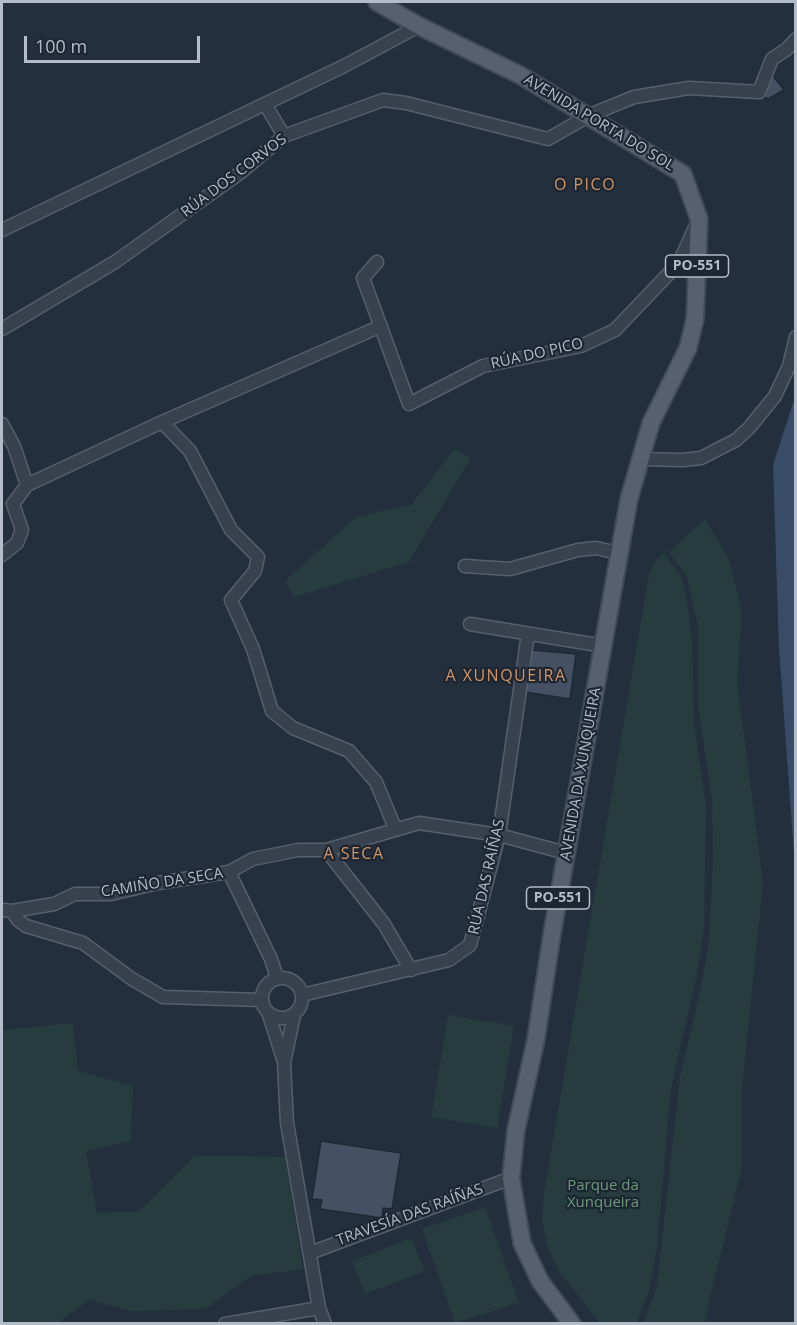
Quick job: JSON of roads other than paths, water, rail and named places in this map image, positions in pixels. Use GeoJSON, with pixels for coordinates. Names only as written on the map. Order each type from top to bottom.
{"type":"FeatureCollection","features":[{"type":"Feature","properties":{"kind":"main road","name":"AVENIDA PORTA DO SOL"},"geometry":{"type":"LineString","coordinates":[[377,2],[419,26],[503,66],[590,116],[683,174],[692,192],[699,219],[693,328],[688,348],[651,423],[639,459]]}},
{"type":"Feature","properties":{"kind":"main road","name":"AVENIDA DA XUNQUEIRA"},"geometry":{"type":"LineString","coordinates":[[572,1323],[540,1281],[522,1243],[511,1178],[516,1130],[536,1041],[618,553],[639,459]]}},
{"type":"Feature","properties":{"kind":"street"},"geometry":{"type":"LineString","coordinates":[[2,230],[344,66],[419,26]]}},
{"type":"Feature","properties":{"kind":"street","name":"RÚA DOS CORVOS"},"geometry":{"type":"LineString","coordinates":[[2,329],[115,262],[240,173],[284,136],[383,100],[406,103],[548,139],[590,116],[634,97],[689,88],[759,92],[772,59],[795,39]]}},
{"type":"Feature","properties":{"kind":"street"},"geometry":{"type":"LineString","coordinates":[[265,104],[284,136]]}},
{"type":"Feature","properties":{"kind":"street","name":"RÚA DO PICO"},"geometry":{"type":"LineString","coordinates":[[377,262],[363,278],[409,404],[483,366],[581,346],[615,330],[679,263],[699,219]]}},
{"type":"Feature","properties":{"kind":"street"},"geometry":{"type":"LineString","coordinates":[[2,555],[17,543],[22,530],[13,504],[27,485],[162,422],[381,326]]}},
{"type":"Feature","properties":{"kind":"street"},"geometry":{"type":"LineString","coordinates":[[639,459],[672,461],[701,458],[736,440],[775,396],[789,366],[795,337]]}},
{"type":"Feature","properties":{"kind":"street"},"geometry":{"type":"LineString","coordinates":[[162,422],[190,451],[231,530],[258,557],[255,571],[231,600],[254,649],[272,711],[293,728],[349,750],[376,782],[395,828]]}},
{"type":"Feature","properties":{"kind":"street"},"geometry":{"type":"LineString","coordinates":[[2,424],[15,446],[27,485]]}},
{"type":"Feature","properties":{"kind":"street"},"geometry":{"type":"LineString","coordinates":[[465,566],[510,570],[578,550],[596,548],[618,553]]}},
{"type":"Feature","properties":{"kind":"street"},"geometry":{"type":"LineString","coordinates":[[470,624],[604,646]]}},
{"type":"Feature","properties":{"kind":"street","name":"RÚA DAS RAÍÑAS"},"geometry":{"type":"LineString","coordinates":[[302,995],[449,960],[470,945],[499,835],[528,634]]}},
{"type":"Feature","properties":{"kind":"street","name":"CAMIÑO DA SECA"},"geometry":{"type":"LineString","coordinates":[[7,910],[54,904],[75,894],[111,894],[158,883],[229,872],[253,859],[298,850],[326,850],[395,828],[419,823],[499,835],[566,854]]}},
{"type":"Feature","properties":{"kind":"street"},"geometry":{"type":"LineString","coordinates":[[326,850],[384,924],[411,970]]}},
{"type":"Feature","properties":{"kind":"street"},"geometry":{"type":"LineString","coordinates":[[229,872],[271,959],[277,978]]}},
{"type":"Feature","properties":{"kind":"street"},"geometry":{"type":"LineString","coordinates":[[7,910],[26,926],[83,943],[132,979],[163,997],[261,1000]]}},
{"type":"Feature","properties":{"kind":"street"},"geometry":{"type":"LineString","coordinates":[[277,978],[296,984],[302,995],[299,1009],[294,1015],[284,1063]]}},
{"type":"Feature","properties":{"kind":"street"},"geometry":{"type":"LineString","coordinates":[[277,978],[264,988],[261,1000],[269,1015],[284,1063],[287,1123],[319,1308],[325,1323]]}},
{"type":"Feature","properties":{"kind":"street"},"geometry":{"type":"LineString","coordinates":[[269,1015],[282,1019],[294,1015]]}},
{"type":"Feature","properties":{"kind":"street","name":"TRAVESÍA DAS RAÍÑAS"},"geometry":{"type":"LineString","coordinates":[[310,1253],[511,1178]]}},
{"type":"Feature","properties":{"kind":"street"},"geometry":{"type":"LineString","coordinates":[[225,1323],[319,1308]]}},
{"type":"Feature","properties":{"kind":"water"},"geometry":{"type":"Polygon","coordinates":[[[795,397],[795,868],[779,648],[773,465],[795,397]]]}},
{"type":"Feature","properties":{"kind":"district","name":"O PICO"},"geometry":{"type":"Point","coordinates":[585,185]}},
{"type":"Feature","properties":{"kind":"district","name":"A XUNQUEIRA"},"geometry":{"type":"Point","coordinates":[506,676]}},
{"type":"Feature","properties":{"kind":"district","name":"A SECA"},"geometry":{"type":"Point","coordinates":[354,854]}},
{"type":"Feature","properties":{"kind":"park label","name":"Parque da Xunqueira"},"geometry":{"type":"Point","coordinates":[603,1194]}}]}
